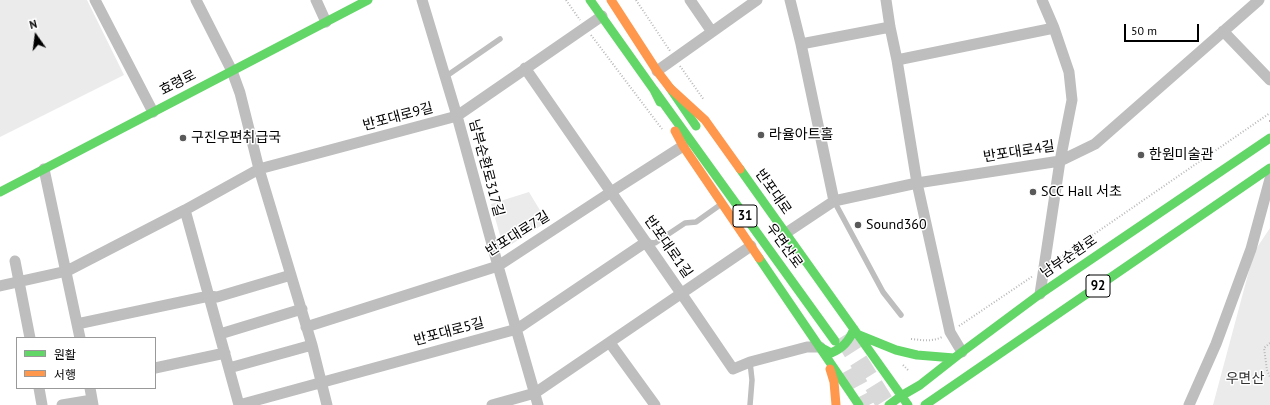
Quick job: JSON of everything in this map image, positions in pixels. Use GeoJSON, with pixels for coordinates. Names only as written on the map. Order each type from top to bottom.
{"type":"FeatureCollection","features":[{"type":"Feature","properties":{"kind":"main road","name":"효령로"},"geometry":{"type":"LineString","coordinates":[[0,192],[368,0]]}},
{"type":"Feature","properties":{"kind":"main road"},"geometry":{"type":"LineString","coordinates":[[590,0],[654,90],[683,146],[859,405]]}},
{"type":"Feature","properties":{"kind":"main road","name":"반포대로"},"geometry":{"type":"LineString","coordinates":[[613,0],[657,71],[670,88],[705,120],[908,405]]}},
{"type":"Feature","properties":{"kind":"main road"},"geometry":{"type":"LineString","coordinates":[[670,88],[702,134]]}},
{"type":"Feature","properties":{"kind":"main road","name":"우면산로"},"geometry":{"type":"LineString","coordinates":[[654,90],[835,341]]}},
{"type":"Feature","properties":{"kind":"main road","name":"남부순환로"},"geometry":{"type":"LineString","coordinates":[[889,405],[920,385],[1040,294],[1270,138]]}},
{"type":"Feature","properties":{"kind":"main road","name":"92"},"geometry":{"type":"LineString","coordinates":[[925,405],[1270,168]]}},
{"type":"Feature","properties":{"kind":"main road"},"geometry":{"type":"LineString","coordinates":[[820,347],[831,353],[835,352],[846,344],[856,332],[896,350],[923,355],[958,355]]}},
{"type":"Feature","properties":{"kind":"main road"},"geometry":{"type":"LineString","coordinates":[[820,347],[832,374],[836,395],[836,405]]}},
{"type":"Feature","properties":{"kind":"street"},"geometry":{"type":"LineString","coordinates":[[95,0],[153,112]]}},
{"type":"Feature","properties":{"kind":"street"},"geometry":{"type":"LineString","coordinates":[[196,0],[232,71],[240,93],[259,169],[302,309],[327,405]]}},
{"type":"Feature","properties":{"kind":"street"},"geometry":{"type":"LineString","coordinates":[[316,0],[326,22]]}},
{"type":"Feature","properties":{"kind":"street","name":"남부순환로317길"},"geometry":{"type":"LineString","coordinates":[[422,0],[457,116],[498,266],[536,393],[538,405]]}},
{"type":"Feature","properties":{"kind":"street"},"geometry":{"type":"LineString","coordinates":[[690,0],[712,32]]}},
{"type":"Feature","properties":{"kind":"street"},"geometry":{"type":"LineString","coordinates":[[790,0],[801,44],[834,201]]}},
{"type":"Feature","properties":{"kind":"street"},"geometry":{"type":"LineString","coordinates":[[887,0],[890,27],[897,60],[916,183],[950,332],[958,355]]}},
{"type":"Feature","properties":{"kind":"street"},"geometry":{"type":"LineString","coordinates":[[1040,294],[1060,161],[1072,100],[1069,72],[1054,28],[1042,0]]}},
{"type":"Feature","properties":{"kind":"street","name":"반포대로4길"},"geometry":{"type":"LineString","coordinates":[[786,233],[834,201],[916,183],[1060,161],[1095,144],[1259,0]]}},
{"type":"Feature","properties":{"kind":"street"},"geometry":{"type":"LineString","coordinates":[[657,71],[751,2]]}},
{"type":"Feature","properties":{"kind":"street","name":"반포대로9길"},"geometry":{"type":"LineString","coordinates":[[0,286],[67,271],[185,210],[259,169],[457,116],[602,16]]}},
{"type":"Feature","properties":{"kind":"street"},"geometry":{"type":"LineString","coordinates":[[801,44],[890,27]]}},
{"type":"Feature","properties":{"kind":"street"},"geometry":{"type":"LineString","coordinates":[[897,60],[1054,28]]}},
{"type":"Feature","properties":{"kind":"street"},"geometry":{"type":"LineString","coordinates":[[1223,31],[1270,80]]}},
{"type":"Feature","properties":{"kind":"street","name":"반포대로1길"},"geometry":{"type":"LineString","coordinates":[[525,68],[732,369],[750,362],[806,347],[820,347]]}},
{"type":"Feature","properties":{"kind":"street","name":"반포대로7길"},"geometry":{"type":"LineString","coordinates":[[306,327],[498,266],[683,146]]}},
{"type":"Feature","properties":{"kind":"street"},"geometry":{"type":"LineString","coordinates":[[44,169],[67,271],[80,337]]}},
{"type":"Feature","properties":{"kind":"street"},"geometry":{"type":"LineString","coordinates":[[1189,405],[1216,344],[1248,256],[1270,179]]}},
{"type":"Feature","properties":{"kind":"street"},"geometry":{"type":"LineString","coordinates":[[185,210],[240,405]]}},
{"type":"Feature","properties":{"kind":"street","name":"반포대로5길"},"geometry":{"type":"LineString","coordinates":[[240,405],[517,329],[646,242]]}},
{"type":"Feature","properties":{"kind":"street"},"geometry":{"type":"LineString","coordinates":[[492,405],[536,393],[751,246]]}},
{"type":"Feature","properties":{"kind":"street"},"geometry":{"type":"LineString","coordinates":[[15,261],[30,337]]}},
{"type":"Feature","properties":{"kind":"street"},"geometry":{"type":"LineString","coordinates":[[77,324],[209,296],[217,297],[291,275]]}},
{"type":"Feature","properties":{"kind":"street"},"geometry":{"type":"LineString","coordinates":[[220,334],[302,309]]}},
{"type":"Feature","properties":{"kind":"street"},"geometry":{"type":"LineString","coordinates":[[610,342],[655,405]]}},
{"type":"Feature","properties":{"kind":"street"},"geometry":{"type":"LineString","coordinates":[[229,368],[312,345]]}},
{"type":"Feature","properties":{"kind":"street"},"geometry":{"type":"LineString","coordinates":[[156,368],[225,353]]}},
{"type":"Feature","properties":{"kind":"street"},"geometry":{"type":"LineString","coordinates":[[39,389],[42,405]]}},
{"type":"Feature","properties":{"kind":"street"},"geometry":{"type":"LineString","coordinates":[[62,405],[92,402],[90,389]]}},
{"type":"Feature","properties":{"kind":"lane"},"geometry":{"type":"LineString","coordinates":[[445,77],[500,39]]}},
{"type":"Feature","properties":{"kind":"lane"},"geometry":{"type":"LineString","coordinates":[[834,201],[883,292],[900,315]]}},
{"type":"Feature","properties":{"kind":"lane"},"geometry":{"type":"LineString","coordinates":[[646,242],[655,243],[686,223],[696,222],[722,204]]}},
{"type":"Feature","properties":{"kind":"lane"},"geometry":{"type":"LineString","coordinates":[[750,362],[752,380],[750,405]]}},
{"type":"Feature","properties":{"kind":"path"},"geometry":{"type":"LineString","coordinates":[[910,339],[926,341],[936,340],[950,332],[1270,113]]}},
{"type":"Feature","properties":{"kind":"path"},"geometry":{"type":"LineString","coordinates":[[1270,343],[1264,348],[1267,370],[1270,377]]}},
{"type":"Feature","properties":{"kind":"green space"},"geometry":{"type":"Polygon","coordinates":[[[0,0],[87,0],[124,75],[0,137],[0,0]]]}},
{"type":"Feature","properties":{"kind":"green space"},"geometry":{"type":"Polygon","coordinates":[[[529,192],[547,222],[504,249],[491,204],[529,192]]]}},
{"type":"Feature","properties":{"kind":"green space","name":"우면산"},"geometry":{"type":"Polygon","coordinates":[[[1270,228],[1270,405],[1213,405],[1254,252],[1270,228]]]}},
{"type":"Feature","properties":{"kind":"tunnel"},"geometry":{"type":"LineString","coordinates":[[843,336],[886,405]]}},
{"type":"Feature","properties":{"kind":"tunnel"},"geometry":{"type":"LineString","coordinates":[[850,369],[869,405]]}},
{"type":"Feature","properties":{"kind":"traffic: fast"},"geometry":{"type":"LineString","coordinates":[[0,192],[368,0]]}},
{"type":"Feature","properties":{"kind":"traffic: fast"},"geometry":{"type":"LineString","coordinates":[[590,0],[654,90],[660,102]]}},
{"type":"Feature","properties":{"kind":"traffic: fast"},"geometry":{"type":"LineString","coordinates":[[670,88],[696,126]]}},
{"type":"Feature","properties":{"kind":"traffic: fast"},"geometry":{"type":"LineString","coordinates":[[654,90],[835,341]]}},
{"type":"Feature","properties":{"kind":"traffic: fast"},"geometry":{"type":"LineString","coordinates":[[889,405],[920,385],[1040,294],[1270,138]]}},
{"type":"Feature","properties":{"kind":"traffic: fast"},"geometry":{"type":"LineString","coordinates":[[925,405],[1270,168]]}},
{"type":"Feature","properties":{"kind":"traffic: fast"},"geometry":{"type":"LineString","coordinates":[[740,169],[908,405]]}},
{"type":"Feature","properties":{"kind":"traffic: fast"},"geometry":{"type":"LineString","coordinates":[[759,258],[859,405]]}},
{"type":"Feature","properties":{"kind":"traffic: fast"},"geometry":{"type":"LineString","coordinates":[[820,347],[831,353],[839,349],[845,344],[854,329]]}},
{"type":"Feature","properties":{"kind":"traffic: fast"},"geometry":{"type":"LineString","coordinates":[[859,335],[896,350],[917,355],[954,358]]}},
{"type":"Feature","properties":{"kind":"traffic: slow"},"geometry":{"type":"LineString","coordinates":[[611,0],[657,71],[670,88],[705,120],[740,169]]}},
{"type":"Feature","properties":{"kind":"traffic: slow"},"geometry":{"type":"LineString","coordinates":[[675,131],[683,146],[759,258]]}},
{"type":"Feature","properties":{"kind":"traffic: slow"},"geometry":{"type":"LineString","coordinates":[[830,369],[834,382],[836,405]]}},
{"type":"Feature","properties":{"kind":"place","name":"라율아트홀"},"geometry":{"type":"Point","coordinates":[761,135]}},
{"type":"Feature","properties":{"kind":"place","name":"구진우편취급국"},"geometry":{"type":"Point","coordinates":[183,138]}},
{"type":"Feature","properties":{"kind":"place","name":"한원미술관"},"geometry":{"type":"Point","coordinates":[1141,155]}},
{"type":"Feature","properties":{"kind":"place","name":"SCC Hall 서초"},"geometry":{"type":"Point","coordinates":[1033,192]}},
{"type":"Feature","properties":{"kind":"place","name":"Sound360"},"geometry":{"type":"Point","coordinates":[858,225]}}]}
